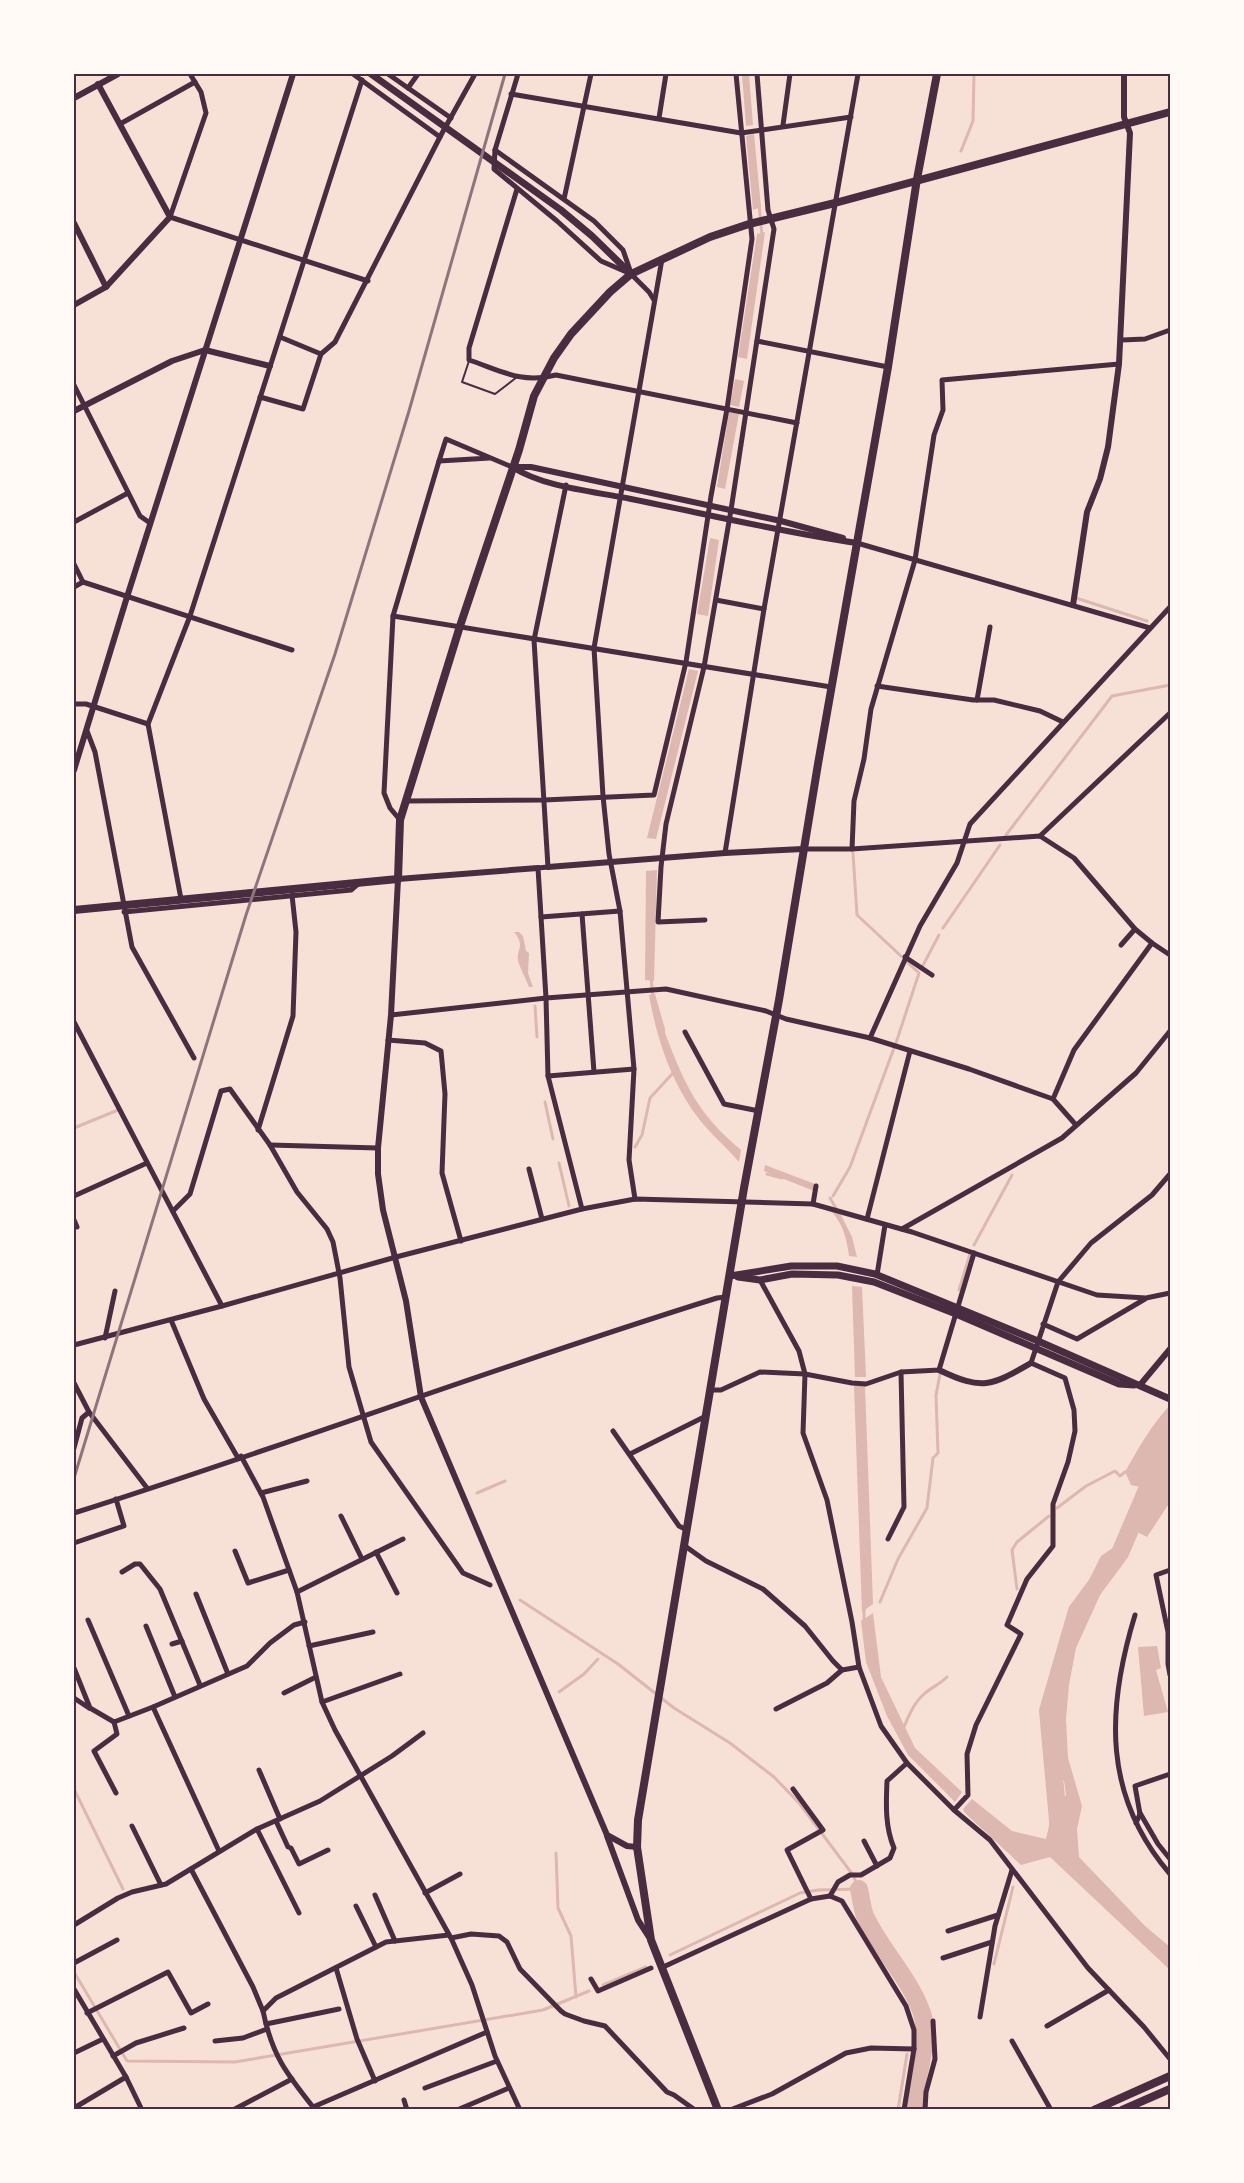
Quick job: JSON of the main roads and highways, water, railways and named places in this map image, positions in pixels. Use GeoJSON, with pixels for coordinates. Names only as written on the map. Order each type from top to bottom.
{"type":"FeatureCollection","features":[{"type":"Feature","properties":{"kind":"main road"},"geometry":{"type":"LineString","coordinates":[[371,74],[561,210],[631,274]]}},
{"type":"Feature","properties":{"kind":"main road"},"geometry":{"type":"LineString","coordinates":[[718,2109],[651,1940],[636,1847],[638,1820],[726,1297],[777,1015],[803,849],[888,367],[917,179],[937,74]]}},
{"type":"Feature","properties":{"kind":"main road"},"geometry":{"type":"LineString","coordinates":[[74,910],[123,908],[181,899],[398,879],[400,820],[534,396],[554,358],[571,334],[610,292],[631,274],[710,237],[749,224],[836,203],[917,179],[1170,112]]}},
{"type":"Feature","properties":{"kind":"main road"},"geometry":{"type":"LineString","coordinates":[[730,1276],[791,1266],[837,1266],[877,1275],[1037,1345],[1119,1384],[1140,1385],[1170,1399]]}},
{"type":"Feature","properties":{"kind":"main road"},"geometry":{"type":"LineString","coordinates":[[730,1276],[760,1280],[792,1274],[838,1275],[874,1282],[957,1311]]}},
{"type":"Feature","properties":{"kind":"main road"},"geometry":{"type":"LineString","coordinates":[[1094,2109],[1170,2076]]}},
{"type":"Feature","properties":{"kind":"main road"},"geometry":{"type":"LineString","coordinates":[[1122,2109],[1170,2089]]}},
{"type":"Feature","properties":{"kind":"waterway"},"geometry":{"type":"LineString","coordinates":[[961,151],[973,121],[974,74]]}},
{"type":"Feature","properties":{"kind":"waterway"},"geometry":{"type":"LineString","coordinates":[[759,204],[762,236]]}},
{"type":"Feature","properties":{"kind":"waterway"},"geometry":{"type":"LineString","coordinates":[[1076,598],[1147,621]]}},
{"type":"Feature","properties":{"kind":"waterway"},"geometry":{"type":"LineString","coordinates":[[1006,835],[1112,696],[1170,685]]}},
{"type":"Feature","properties":{"kind":"waterway"},"geometry":{"type":"LineString","coordinates":[[943,928],[1000,845]]}},
{"type":"Feature","properties":{"kind":"waterway"},"geometry":{"type":"LineString","coordinates":[[853,853],[857,915],[901,956]]}},
{"type":"Feature","properties":{"kind":"waterway"},"geometry":{"type":"LineString","coordinates":[[921,969],[939,935]]}},
{"type":"Feature","properties":{"kind":"waterway"},"geometry":{"type":"LineString","coordinates":[[896,1043],[919,973],[906,961]]}},
{"type":"Feature","properties":{"kind":"waterway"},"geometry":{"type":"LineString","coordinates":[[651,977],[653,998]]}},
{"type":"Feature","properties":{"kind":"waterway"},"geometry":{"type":"LineString","coordinates":[[535,1006],[537,1037]]}},
{"type":"Feature","properties":{"kind":"waterway"},"geometry":{"type":"LineString","coordinates":[[833,1196],[850,1167],[894,1048]]}},
{"type":"Feature","properties":{"kind":"waterway"},"geometry":{"type":"LineString","coordinates":[[635,1147],[642,1135],[650,1098],[673,1073]]}},
{"type":"Feature","properties":{"kind":"waterway"},"geometry":{"type":"LineString","coordinates":[[545,1102],[553,1139]]}},
{"type":"Feature","properties":{"kind":"waterway"},"geometry":{"type":"LineString","coordinates":[[74,1128],[118,1110]]}},
{"type":"Feature","properties":{"kind":"waterway"},"geometry":{"type":"LineString","coordinates":[[559,1163],[569,1206]]}},
{"type":"Feature","properties":{"kind":"waterway"},"geometry":{"type":"LineString","coordinates":[[767,1174],[782,1178]]}},
{"type":"Feature","properties":{"kind":"waterway"},"geometry":{"type":"LineString","coordinates":[[974,1245],[1012,1175]]}},
{"type":"Feature","properties":{"kind":"waterway"},"geometry":{"type":"LineString","coordinates":[[830,1198],[837,1210]]}},
{"type":"Feature","properties":{"kind":"waterway"},"geometry":{"type":"LineString","coordinates":[[959,1290],[970,1254]]}},
{"type":"Feature","properties":{"kind":"waterway"},"geometry":{"type":"LineString","coordinates":[[880,1602],[898,1559],[927,1508],[933,1458],[938,1453],[936,1395],[940,1374]]}},
{"type":"Feature","properties":{"kind":"waterway"},"geometry":{"type":"LineString","coordinates":[[1059,1831],[1048,1711],[1077,1611],[1120,1553],[1152,1478],[1170,1461]]}},
{"type":"Feature","properties":{"kind":"waterway"},"geometry":{"type":"LineString","coordinates":[[1057,1508],[1086,1486],[1115,1471],[1120,1476],[1125,1472]]}},
{"type":"Feature","properties":{"kind":"waterway"},"geometry":{"type":"LineString","coordinates":[[477,1493],[505,1481]]}},
{"type":"Feature","properties":{"kind":"waterway"},"geometry":{"type":"LineString","coordinates":[[1017,1589],[1012,1550],[1017,1542],[1049,1516]]}},
{"type":"Feature","properties":{"kind":"waterway"},"geometry":{"type":"LineString","coordinates":[[520,1600],[618,1664],[674,1708],[730,1743],[774,1777],[799,1803],[853,1875],[859,1889],[800,1893],[670,1955]]}},
{"type":"Feature","properties":{"kind":"waterway"},"geometry":{"type":"LineString","coordinates":[[864,1607],[864,1621]]}},
{"type":"Feature","properties":{"kind":"waterway"},"geometry":{"type":"LineString","coordinates":[[559,1692],[584,1674],[598,1659]]}},
{"type":"Feature","properties":{"kind":"waterway"},"geometry":{"type":"LineString","coordinates":[[903,1729],[919,1699],[947,1677]]}},
{"type":"Feature","properties":{"kind":"waterway"},"geometry":{"type":"LineString","coordinates":[[74,1789],[123,1889]]}},
{"type":"Feature","properties":{"kind":"waterway"},"geometry":{"type":"LineString","coordinates":[[556,1853],[558,1908],[571,1936],[576,1997]]}},
{"type":"Feature","properties":{"kind":"waterway"},"geometry":{"type":"LineString","coordinates":[[994,1964],[1013,1887]]}},
{"type":"Feature","properties":{"kind":"waterway"},"geometry":{"type":"LineString","coordinates":[[859,1889],[865,1916],[910,1987],[922,2013],[925,2036],[914,2110]]}},
{"type":"Feature","properties":{"kind":"waterway"},"geometry":{"type":"LineString","coordinates":[[603,1985],[646,1967]]}},
{"type":"Feature","properties":{"kind":"waterway"},"geometry":{"type":"LineString","coordinates":[[74,1972],[127,2061],[235,2062],[543,2010],[589,1991]]}},
{"type":"Feature","properties":{"kind":"waterway"},"geometry":{"type":"LineString","coordinates":[[898,2110],[907,2054]]}},
{"type":"Feature","properties":{"kind":"railway"},"geometry":{"type":"LineString","coordinates":[[74,1478],[246,915],[335,654],[409,411],[505,74]]}}]}
